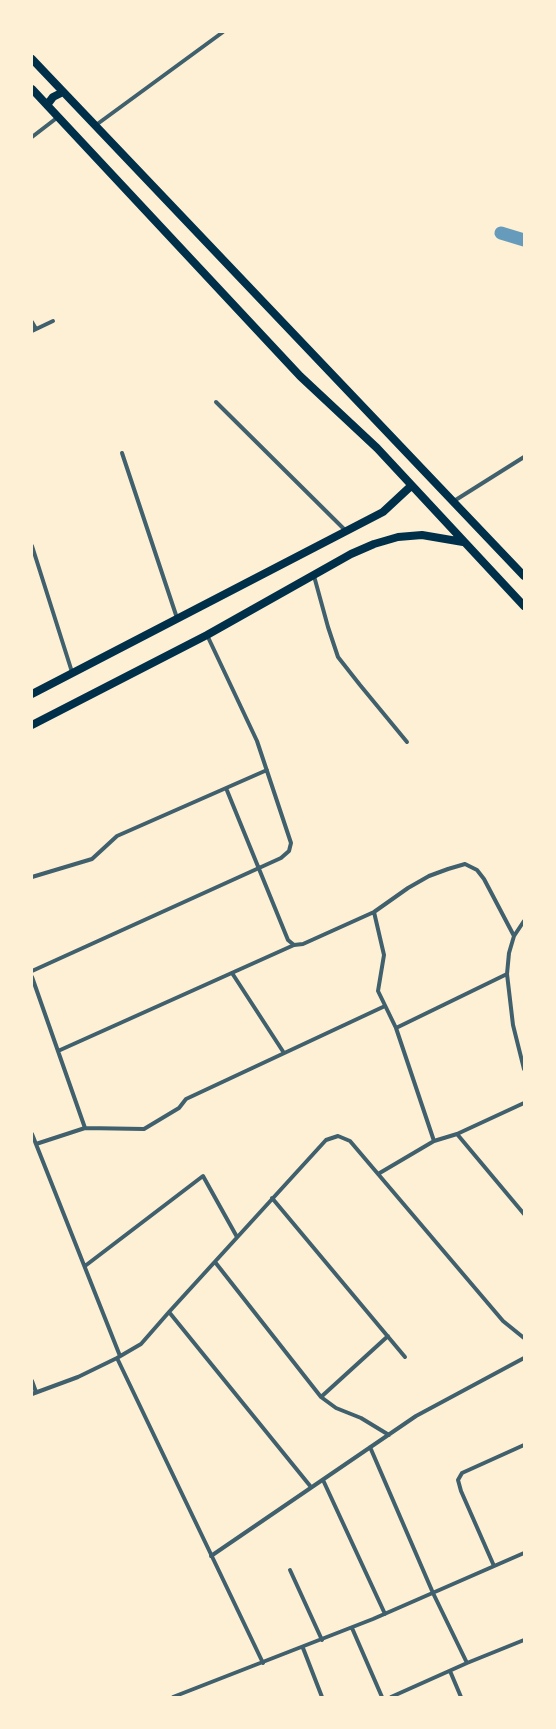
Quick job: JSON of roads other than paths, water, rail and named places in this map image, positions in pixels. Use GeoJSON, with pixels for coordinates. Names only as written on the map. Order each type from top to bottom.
{"type":"FeatureCollection","features":[{"type":"Feature","properties":{"kind":"main road"},"geometry":{"type":"LineString","coordinates":[[34,64],[64,92],[524,576]]}},
{"type":"Feature","properties":{"kind":"main road"},"geometry":{"type":"LineString","coordinates":[[32,89],[300,376],[377,448],[524,606]]}},
{"type":"Feature","properties":{"kind":"main road"},"geometry":{"type":"LineString","coordinates":[[47,105],[53,97],[64,92]]}},
{"type":"Feature","properties":{"kind":"main road"},"geometry":{"type":"LineString","coordinates":[[32,694],[383,512],[411,486]]}},
{"type":"Feature","properties":{"kind":"main road"},"geometry":{"type":"LineString","coordinates":[[32,725],[207,635],[351,554],[374,544],[398,537],[422,535],[463,542]]}},
{"type":"Feature","properties":{"kind":"street"},"geometry":{"type":"LineString","coordinates":[[95,126],[223,32]]}},
{"type":"Feature","properties":{"kind":"street"},"geometry":{"type":"LineString","coordinates":[[32,137],[58,117]]}},
{"type":"Feature","properties":{"kind":"street"},"geometry":{"type":"LineString","coordinates":[[32,322],[34,330],[53,321]]}},
{"type":"Feature","properties":{"kind":"street"},"geometry":{"type":"LineString","coordinates":[[216,402],[346,531]]}},
{"type":"Feature","properties":{"kind":"street"},"geometry":{"type":"LineString","coordinates":[[122,453],[177,618]]}},
{"type":"Feature","properties":{"kind":"street"},"geometry":{"type":"LineString","coordinates":[[454,501],[524,457]]}},
{"type":"Feature","properties":{"kind":"street"},"geometry":{"type":"LineString","coordinates":[[32,546],[72,672]]}},
{"type":"Feature","properties":{"kind":"street"},"geometry":{"type":"LineString","coordinates":[[314,576],[328,628],[338,657],[407,742]]}},
{"type":"Feature","properties":{"kind":"street"},"geometry":{"type":"LineString","coordinates":[[32,971],[281,858],[289,852],[291,843],[257,740],[207,635]]}},
{"type":"Feature","properties":{"kind":"street"},"geometry":{"type":"LineString","coordinates":[[32,877],[92,859],[117,836],[267,770]]}},
{"type":"Feature","properties":{"kind":"street"},"geometry":{"type":"LineString","coordinates":[[226,788],[288,940],[294,945]]}},
{"type":"Feature","properties":{"kind":"street"},"geometry":{"type":"LineString","coordinates":[[58,1051],[294,945],[303,944],[374,912],[408,888],[429,876],[465,864],[477,870],[484,879],[514,936]]}},
{"type":"Feature","properties":{"kind":"street"},"geometry":{"type":"LineString","coordinates":[[374,912],[384,955],[378,991],[396,1028],[434,1141]]}},
{"type":"Feature","properties":{"kind":"street"},"geometry":{"type":"LineString","coordinates":[[524,922],[514,936],[509,953],[507,974],[513,1025],[524,1069]]}},
{"type":"Feature","properties":{"kind":"street"},"geometry":{"type":"LineString","coordinates":[[232,973],[284,1053]]}},
{"type":"Feature","properties":{"kind":"street"},"geometry":{"type":"LineString","coordinates":[[396,1028],[507,974]]}},
{"type":"Feature","properties":{"kind":"street"},"geometry":{"type":"LineString","coordinates":[[32,977],[85,1128]]}},
{"type":"Feature","properties":{"kind":"street"},"geometry":{"type":"LineString","coordinates":[[36,1144],[85,1128],[144,1128],[179,1108],[186,1098],[385,1006]]}},
{"type":"Feature","properties":{"kind":"street"},"geometry":{"type":"LineString","coordinates":[[378,1174],[434,1141],[457,1134],[524,1103]]}},
{"type":"Feature","properties":{"kind":"street"},"geometry":{"type":"LineString","coordinates":[[32,1134],[85,1266],[119,1357],[263,1663]]}},
{"type":"Feature","properties":{"kind":"street"},"geometry":{"type":"LineString","coordinates":[[457,1134],[524,1214]]}},
{"type":"Feature","properties":{"kind":"street"},"geometry":{"type":"LineString","coordinates":[[32,1381],[34,1393],[78,1377],[119,1357],[141,1344],[326,1140],[338,1136],[350,1141],[503,1321],[524,1338]]}},
{"type":"Feature","properties":{"kind":"street"},"geometry":{"type":"LineString","coordinates":[[85,1266],[203,1176],[237,1237]]}},
{"type":"Feature","properties":{"kind":"street"},"geometry":{"type":"LineString","coordinates":[[272,1198],[405,1357]]}},
{"type":"Feature","properties":{"kind":"street"},"geometry":{"type":"LineString","coordinates":[[215,1262],[320,1397],[336,1408],[361,1418],[389,1434]]}},
{"type":"Feature","properties":{"kind":"street"},"geometry":{"type":"LineString","coordinates":[[169,1312],[311,1487]]}},
{"type":"Feature","properties":{"kind":"street"},"geometry":{"type":"LineString","coordinates":[[320,1397],[388,1336]]}},
{"type":"Feature","properties":{"kind":"street"},"geometry":{"type":"LineString","coordinates":[[212,1556],[416,1416],[446,1398],[524,1358]]}},
{"type":"Feature","properties":{"kind":"street"},"geometry":{"type":"LineString","coordinates":[[494,1566],[461,1491],[458,1480],[462,1472],[524,1445]]}},
{"type":"Feature","properties":{"kind":"street"},"geometry":{"type":"LineString","coordinates":[[370,1448],[434,1593],[467,1663]]}},
{"type":"Feature","properties":{"kind":"street"},"geometry":{"type":"LineString","coordinates":[[323,1480],[385,1614]]}},
{"type":"Feature","properties":{"kind":"street"},"geometry":{"type":"LineString","coordinates":[[173,1697],[352,1628],[524,1553]]}},
{"type":"Feature","properties":{"kind":"street"},"geometry":{"type":"LineString","coordinates":[[290,1570],[322,1640]]}},
{"type":"Feature","properties":{"kind":"street"},"geometry":{"type":"LineString","coordinates":[[352,1628],[382,1697]]}},
{"type":"Feature","properties":{"kind":"street"},"geometry":{"type":"LineString","coordinates":[[391,1697],[467,1663],[524,1640]]}},
{"type":"Feature","properties":{"kind":"street"},"geometry":{"type":"LineString","coordinates":[[303,1648],[322,1697]]}},
{"type":"Feature","properties":{"kind":"street"},"geometry":{"type":"LineString","coordinates":[[450,1671],[461,1697]]}},
{"type":"Feature","properties":{"kind":"waterway"},"geometry":{"type":"LineString","coordinates":[[501,233],[524,240]]}}]}
